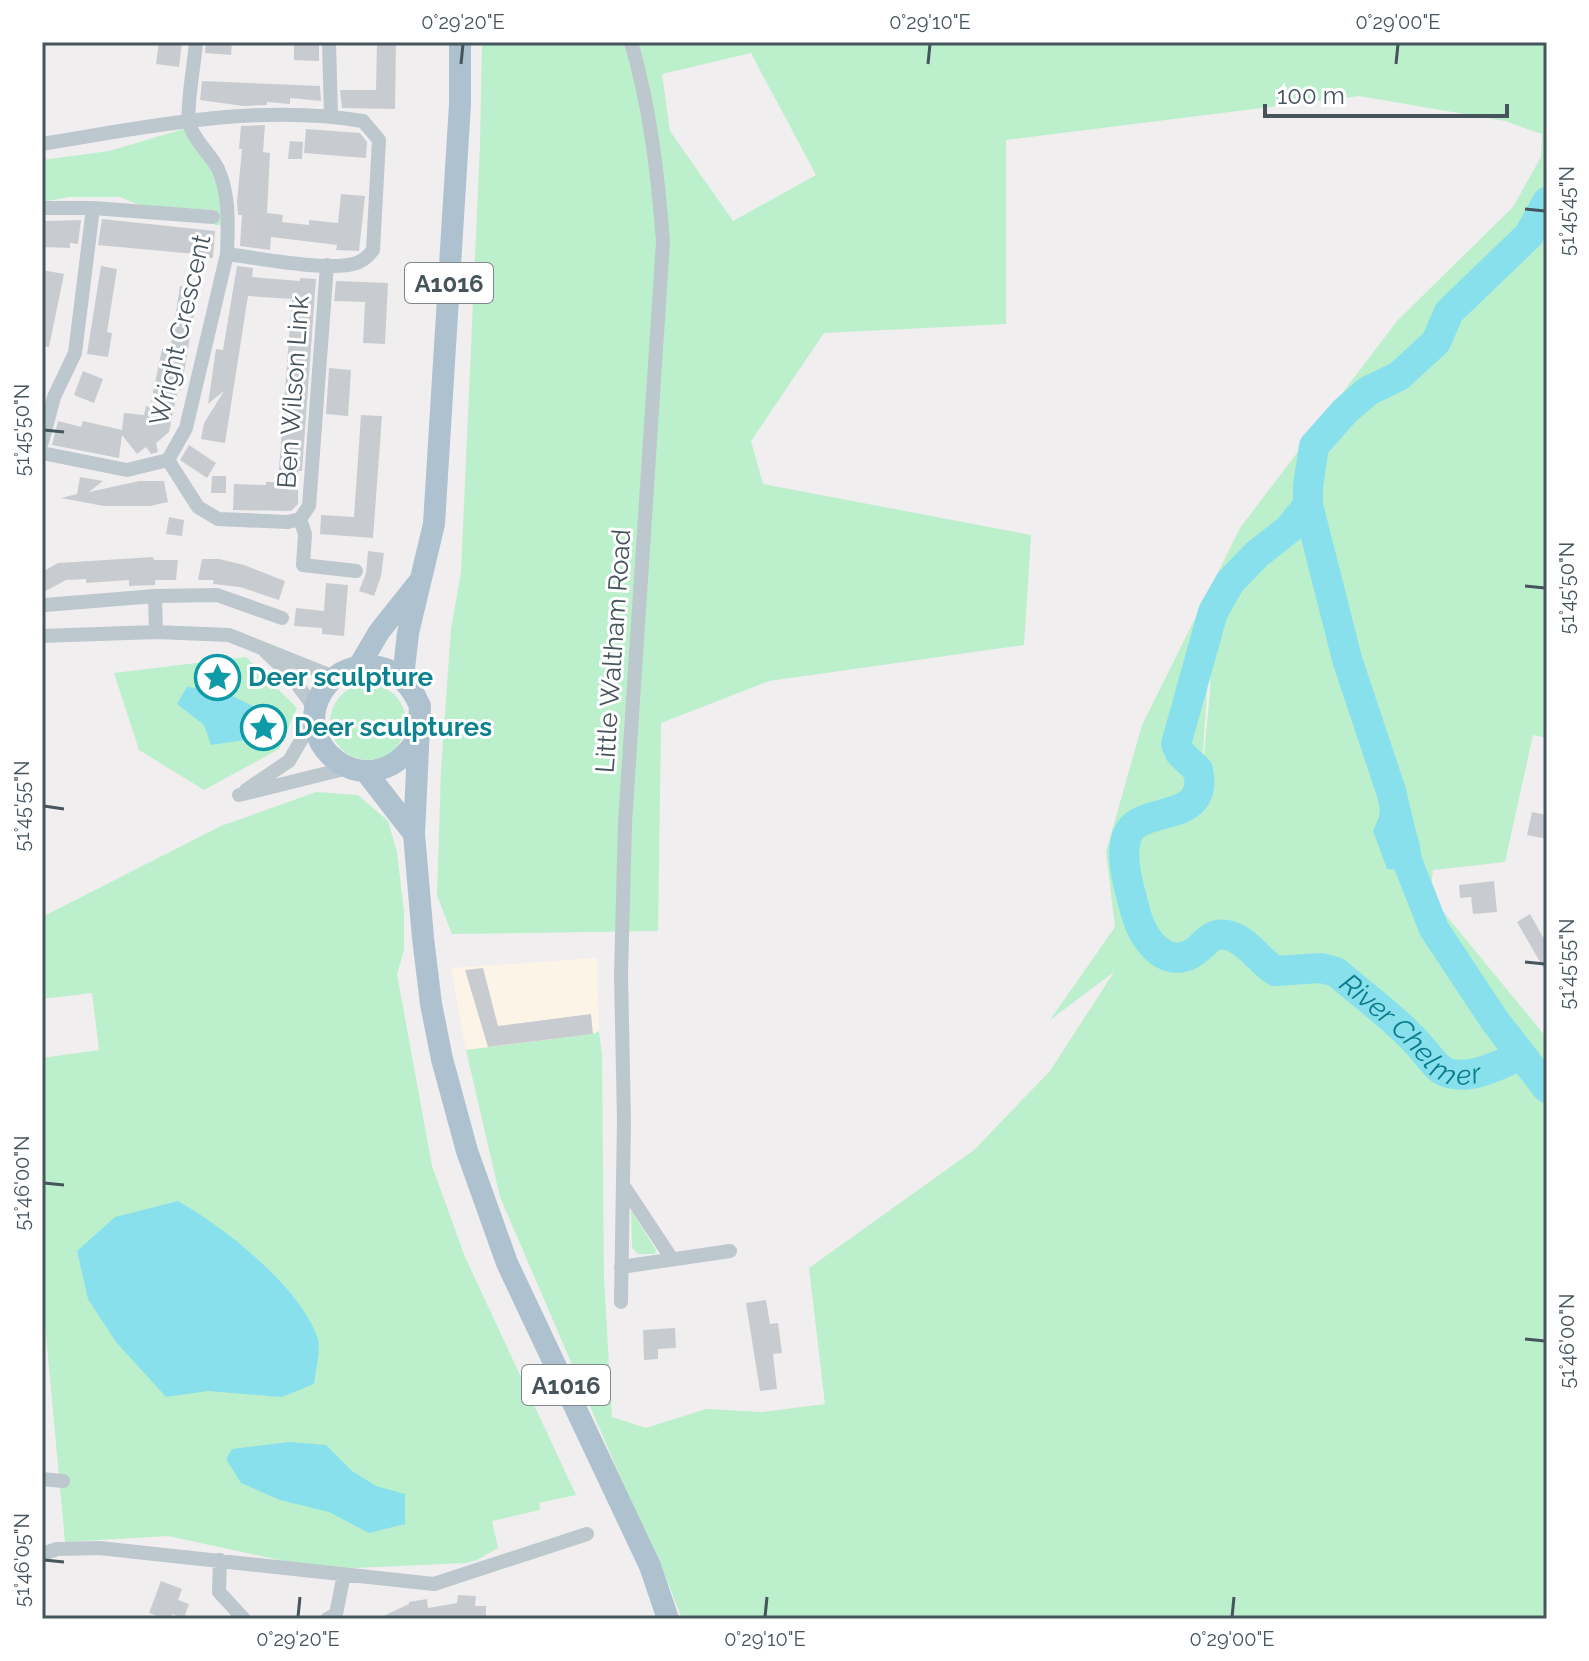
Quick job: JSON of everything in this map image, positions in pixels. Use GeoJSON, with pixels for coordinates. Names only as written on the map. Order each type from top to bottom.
{"type":"FeatureCollection","features":[{"type":"Feature","properties":{"kind":"main road","name":"A1016"},"geometry":{"type":"LineString","coordinates":[[460,42],[460,104],[434,524],[408,633],[403,678],[414,691],[420,706],[414,834],[431,1004],[467,1151],[507,1263],[650,1566],[668,1619]]}},
{"type":"Feature","properties":{"kind":"main road","name":"A1016"},"geometry":{"type":"LineString","coordinates":[[359,666],[379,632],[421,579]]}},
{"type":"Feature","properties":{"kind":"main road"},"geometry":{"type":"LineString","coordinates":[[403,678],[382,667],[359,666],[334,677],[322,691],[315,714],[318,739],[330,756],[357,770],[414,834]]}},
{"type":"Feature","properties":{"kind":"main road"},"geometry":{"type":"LineString","coordinates":[[357,770],[382,770],[396,764],[417,739]]}},
{"type":"Feature","properties":{"kind":"street"},"geometry":{"type":"LineString","coordinates":[[189,121],[196,42]]}},
{"type":"Feature","properties":{"kind":"street"},"geometry":{"type":"LineString","coordinates":[[329,42],[331,116]]}},
{"type":"Feature","properties":{"kind":"street","name":"Little Waltham Road"},"geometry":{"type":"LineString","coordinates":[[621,1302],[621,974],[625,823],[663,242],[649,118],[631,42]]}},
{"type":"Feature","properties":{"kind":"street"},"geometry":{"type":"LineString","coordinates":[[42,144],[189,121],[331,116],[363,121],[379,140],[373,250],[366,259],[354,264],[327,265],[227,254]]}},
{"type":"Feature","properties":{"kind":"street","name":"Wright Crescent"},"geometry":{"type":"LineString","coordinates":[[42,453],[127,470],[168,460],[186,428],[227,254],[227,198],[217,168],[198,141],[189,121]]}},
{"type":"Feature","properties":{"kind":"street"},"geometry":{"type":"LineString","coordinates":[[42,208],[93,208],[213,217]]}},
{"type":"Feature","properties":{"kind":"street"},"geometry":{"type":"LineString","coordinates":[[42,442],[54,397],[75,353],[93,208]]}},
{"type":"Feature","properties":{"kind":"street","name":"Ben Wilson Link"},"geometry":{"type":"LineString","coordinates":[[168,460],[198,507],[218,519],[288,522],[300,519],[309,506],[327,265]]}},
{"type":"Feature","properties":{"kind":"street","name":"Ben Wilson Link"},"geometry":{"type":"LineString","coordinates":[[300,519],[305,534],[303,565],[356,571]]}},
{"type":"Feature","properties":{"kind":"street"},"geometry":{"type":"LineString","coordinates":[[45,605],[155,596],[217,595],[282,618]]}},
{"type":"Feature","properties":{"kind":"street"},"geometry":{"type":"LineString","coordinates":[[155,596],[156,632]]}},
{"type":"Feature","properties":{"kind":"street"},"geometry":{"type":"LineString","coordinates":[[42,636],[156,632],[229,635],[334,677]]}},
{"type":"Feature","properties":{"kind":"street"},"geometry":{"type":"LineString","coordinates":[[263,648],[291,676],[315,714],[289,761],[239,795],[357,770]]}},
{"type":"Feature","properties":{"kind":"street"},"geometry":{"type":"LineString","coordinates":[[623,1185],[672,1259]]}},
{"type":"Feature","properties":{"kind":"street"},"geometry":{"type":"LineString","coordinates":[[621,1267],[730,1251]]}},
{"type":"Feature","properties":{"kind":"street"},"geometry":{"type":"LineString","coordinates":[[42,1479],[63,1481]]}},
{"type":"Feature","properties":{"kind":"street"},"geometry":{"type":"LineString","coordinates":[[42,1554],[57,1549],[99,1548],[434,1584],[587,1534]]}},
{"type":"Feature","properties":{"kind":"street"},"geometry":{"type":"LineString","coordinates":[[220,1560],[219,1592],[244,1619]]}},
{"type":"Feature","properties":{"kind":"street"},"geometry":{"type":"LineString","coordinates":[[327,1619],[336,1614],[344,1574]]}},
{"type":"Feature","properties":{"kind":"shaded area"},"geometry":{"type":"Polygon","coordinates":[[[597,958],[599,1031],[466,1050],[451,968],[597,958]]]}},
{"type":"Feature","properties":{"kind":"green space"},"geometry":{"type":"Polygon","coordinates":[[[482,42],[1547,42],[1547,738],[1533,735],[1505,862],[1433,870],[1430,896],[1547,1038],[1547,1619],[682,1619],[658,1557],[500,1197],[466,1050],[599,1031],[602,1055],[604,1279],[612,1417],[646,1428],[706,1409],[761,1412],[825,1404],[809,1268],[974,1150],[1050,1071],[1114,972],[1050,1020],[1115,927],[1106,852],[1142,725],[1240,528],[1397,321],[1513,207],[1541,157],[1542,134],[1505,121],[1359,96],[1006,140],[1006,324],[824,333],[751,441],[763,484],[1031,535],[1024,645],[769,681],[661,723],[658,931],[452,934],[437,896],[441,770],[451,629],[461,572],[482,42]],[[751,53],[662,74],[670,131],[733,221],[816,175],[751,53]],[[1211,636],[1202,764],[1187,797],[1203,765],[1210,692],[1211,636]]]}},
{"type":"Feature","properties":{"kind":"green space"},"geometry":{"type":"Polygon","coordinates":[[[187,128],[217,185],[224,225],[215,225],[216,210],[139,205],[120,197],[69,197],[42,202],[42,160],[109,151],[187,128]]]}},
{"type":"Feature","properties":{"kind":"green space"},"geometry":{"type":"Polygon","coordinates":[[[246,657],[297,708],[279,749],[204,790],[139,750],[114,673],[246,657]]]}},
{"type":"Feature","properties":{"kind":"green space"},"geometry":{"type":"Polygon","coordinates":[[[368,684],[383,687],[395,695],[403,707],[406,722],[403,737],[395,749],[383,757],[368,760],[353,757],[341,749],[333,737],[330,722],[333,707],[341,695],[353,687],[368,684]]]}},
{"type":"Feature","properties":{"kind":"green space"},"geometry":{"type":"Polygon","coordinates":[[[316,792],[358,795],[388,821],[397,852],[404,912],[404,950],[397,974],[432,1166],[465,1257],[576,1495],[539,1503],[540,1510],[492,1521],[498,1548],[466,1563],[354,1568],[293,1563],[168,1536],[65,1542],[42,1291],[42,1058],[99,1050],[92,993],[42,999],[42,917],[221,826],[316,792]]]}},
{"type":"Feature","properties":{"kind":"green space"},"geometry":{"type":"Polygon","coordinates":[[[631,1210],[656,1250],[655,1254],[638,1254],[632,1248],[631,1210]]]}},
{"type":"Feature","properties":{"kind":"water"},"geometry":{"type":"Polygon","coordinates":[[[187,687],[222,691],[267,713],[245,740],[211,745],[204,725],[177,704],[187,687]]]}},
{"type":"Feature","properties":{"kind":"water"},"geometry":{"type":"Polygon","coordinates":[[[1396,790],[1402,813],[1415,829],[1421,862],[1398,870],[1387,869],[1373,831],[1379,817],[1381,799],[1396,790]]]}},
{"type":"Feature","properties":{"kind":"water"},"geometry":{"type":"Polygon","coordinates":[[[178,1201],[217,1226],[258,1259],[293,1297],[317,1336],[319,1353],[314,1384],[282,1397],[208,1391],[166,1397],[116,1342],[88,1299],[77,1251],[115,1217],[178,1201]]]}},
{"type":"Feature","properties":{"kind":"water"},"geometry":{"type":"Polygon","coordinates":[[[289,1442],[326,1445],[352,1471],[376,1486],[405,1494],[405,1524],[369,1533],[329,1512],[280,1500],[241,1483],[226,1459],[232,1449],[289,1442]]]}},
{"type":"Feature","properties":{"kind":"building"},"geometry":{"type":"Polygon","coordinates":[[[159,42],[182,42],[179,67],[156,64],[159,42]]]}},
{"type":"Feature","properties":{"kind":"building"},"geometry":{"type":"Polygon","coordinates":[[[206,42],[232,42],[231,55],[205,53],[206,42]]]}},
{"type":"Feature","properties":{"kind":"building"},"geometry":{"type":"Polygon","coordinates":[[[294,42],[319,42],[319,61],[294,60],[294,42]]]}},
{"type":"Feature","properties":{"kind":"building"},"geometry":{"type":"Polygon","coordinates":[[[377,42],[396,42],[395,109],[342,108],[340,90],[376,90],[377,42]]]}},
{"type":"Feature","properties":{"kind":"building"},"geometry":{"type":"Polygon","coordinates":[[[202,81],[320,86],[321,101],[290,98],[290,104],[267,102],[267,105],[243,106],[200,100],[202,81]]]}},
{"type":"Feature","properties":{"kind":"building"},"geometry":{"type":"Polygon","coordinates":[[[265,125],[263,152],[270,153],[267,213],[283,215],[282,222],[309,225],[309,220],[338,223],[341,194],[365,196],[359,251],[336,250],[337,245],[271,237],[270,250],[240,246],[242,215],[238,215],[237,202],[241,126],[265,125]]]}},
{"type":"Feature","properties":{"kind":"building"},"geometry":{"type":"Polygon","coordinates":[[[306,129],[360,133],[367,142],[366,158],[304,153],[306,129]]]}},
{"type":"Feature","properties":{"kind":"building"},"geometry":{"type":"Polygon","coordinates":[[[290,141],[303,142],[302,159],[288,159],[290,141]]]}},
{"type":"Feature","properties":{"kind":"building"},"geometry":{"type":"Polygon","coordinates":[[[102,219],[215,231],[213,258],[98,245],[102,219]]]}},
{"type":"Feature","properties":{"kind":"building"},"geometry":{"type":"Polygon","coordinates":[[[81,220],[78,244],[70,243],[70,248],[42,247],[42,221],[81,220]]]}},
{"type":"Feature","properties":{"kind":"building"},"geometry":{"type":"Polygon","coordinates":[[[101,266],[117,269],[107,332],[112,333],[108,357],[87,354],[101,266]]]}},
{"type":"Feature","properties":{"kind":"building"},"geometry":{"type":"Polygon","coordinates":[[[237,266],[253,268],[252,277],[300,281],[300,278],[316,279],[302,471],[298,471],[298,504],[291,511],[233,510],[234,484],[266,485],[266,482],[278,482],[292,299],[248,296],[225,443],[201,439],[204,423],[224,391],[208,404],[216,349],[223,350],[237,266]]]}},
{"type":"Feature","properties":{"kind":"building"},"geometry":{"type":"Polygon","coordinates":[[[42,270],[64,274],[49,347],[42,346],[42,270]]]}},
{"type":"Feature","properties":{"kind":"building"},"geometry":{"type":"Polygon","coordinates":[[[336,281],[388,283],[385,344],[363,343],[365,302],[334,301],[336,281]]]}},
{"type":"Feature","properties":{"kind":"building"},"geometry":{"type":"Polygon","coordinates":[[[180,286],[198,289],[181,390],[178,389],[169,432],[156,443],[158,452],[151,454],[146,447],[137,454],[122,435],[119,458],[52,445],[58,421],[81,427],[83,421],[122,430],[124,413],[144,415],[146,406],[150,407],[162,349],[170,351],[180,286]]]}},
{"type":"Feature","properties":{"kind":"building"},"geometry":{"type":"Polygon","coordinates":[[[329,368],[351,370],[348,416],[326,414],[329,368]]]}},
{"type":"Feature","properties":{"kind":"building"},"geometry":{"type":"Polygon","coordinates":[[[83,371],[103,379],[94,403],[74,395],[83,371]]]}},
{"type":"Feature","properties":{"kind":"building"},"geometry":{"type":"Polygon","coordinates":[[[361,415],[382,416],[373,538],[320,534],[321,515],[354,517],[361,415]]]}},
{"type":"Feature","properties":{"kind":"building"},"geometry":{"type":"Polygon","coordinates":[[[189,445],[216,463],[207,478],[180,460],[189,445]]]}},
{"type":"Feature","properties":{"kind":"building"},"geometry":{"type":"Polygon","coordinates":[[[212,476],[226,476],[226,493],[211,493],[212,476]]]}},
{"type":"Feature","properties":{"kind":"building"},"geometry":{"type":"Polygon","coordinates":[[[80,477],[103,481],[89,492],[139,481],[164,481],[168,502],[150,506],[104,506],[61,498],[77,494],[80,477]]]}},
{"type":"Feature","properties":{"kind":"building"},"geometry":{"type":"Polygon","coordinates":[[[169,517],[184,520],[182,536],[166,534],[169,517]]]}},
{"type":"Feature","properties":{"kind":"building"},"geometry":{"type":"Polygon","coordinates":[[[368,551],[384,553],[374,596],[359,591],[366,573],[368,551]]]}},
{"type":"Feature","properties":{"kind":"building"},"geometry":{"type":"Polygon","coordinates":[[[153,557],[154,560],[178,560],[176,580],[155,580],[155,585],[129,586],[129,580],[86,583],[86,579],[66,580],[42,593],[42,572],[58,563],[153,557]]]}},
{"type":"Feature","properties":{"kind":"building"},"geometry":{"type":"Polygon","coordinates":[[[202,559],[219,559],[244,565],[285,581],[279,600],[240,587],[213,584],[214,580],[198,580],[202,559]]]}},
{"type":"Feature","properties":{"kind":"building"},"geometry":{"type":"Polygon","coordinates":[[[326,583],[348,585],[344,636],[322,634],[322,628],[294,626],[296,608],[324,611],[326,583]]]}},
{"type":"Feature","properties":{"kind":"building"},"geometry":{"type":"Polygon","coordinates":[[[1532,812],[1547,815],[1547,839],[1527,835],[1532,812]]]}},
{"type":"Feature","properties":{"kind":"building"},"geometry":{"type":"Polygon","coordinates":[[[1494,881],[1497,912],[1473,914],[1471,897],[1460,898],[1459,885],[1494,881]]]}},
{"type":"Feature","properties":{"kind":"building"},"geometry":{"type":"Polygon","coordinates":[[[1530,914],[1547,944],[1547,974],[1517,922],[1530,914]]]}},
{"type":"Feature","properties":{"kind":"building"},"geometry":{"type":"Polygon","coordinates":[[[483,968],[498,1026],[591,1014],[593,1034],[488,1047],[465,970],[483,968]]]}},
{"type":"Feature","properties":{"kind":"building"},"geometry":{"type":"Polygon","coordinates":[[[766,1300],[770,1324],[778,1323],[782,1353],[773,1354],[777,1389],[760,1391],[746,1303],[766,1300]]]}},
{"type":"Feature","properties":{"kind":"building"},"geometry":{"type":"Polygon","coordinates":[[[675,1328],[676,1348],[658,1349],[658,1359],[644,1360],[643,1330],[675,1328]]]}},
{"type":"Feature","properties":{"kind":"building"},"geometry":{"type":"Polygon","coordinates":[[[161,1581],[182,1589],[178,1600],[189,1604],[184,1618],[172,1614],[171,1619],[166,1619],[149,1613],[161,1581]]]}},
{"type":"Feature","properties":{"kind":"building"},"geometry":{"type":"Polygon","coordinates":[[[458,1595],[476,1596],[475,1606],[486,1606],[486,1619],[377,1619],[409,1602],[427,1599],[428,1608],[457,1603],[458,1595]]]}},
{"type":"Feature","properties":{"kind":"waterway","name":"River Chelmer"},"geometry":{"type":"LineString","coordinates":[[1547,202],[1529,235],[1449,312],[1436,342],[1399,376],[1368,391],[1345,411],[1314,446],[1308,486],[1308,505],[1347,659],[1391,791],[1408,863],[1434,929],[1495,1021],[1547,1088]]}},
{"type":"Feature","properties":{"kind":"waterway","name":"River Chelmer"},"geometry":{"type":"LineString","coordinates":[[1308,505],[1289,529],[1257,554],[1230,582],[1213,612],[1176,744],[1180,753],[1198,770],[1199,788],[1194,800],[1184,807],[1144,820],[1134,826],[1127,836],[1124,854],[1126,875],[1139,923],[1155,948],[1171,957],[1191,954],[1214,936],[1225,935],[1244,944],[1275,971],[1321,968],[1336,972],[1393,1020],[1438,1067],[1448,1073],[1475,1073],[1520,1056]]}},
{"type":"Feature","properties":{"kind":"place","name":"Deer sculpture"},"geometry":{"type":"Point","coordinates":[217,677]}},
{"type":"Feature","properties":{"kind":"place","name":"Deer sculptures"},"geometry":{"type":"Point","coordinates":[263,727]}}]}
